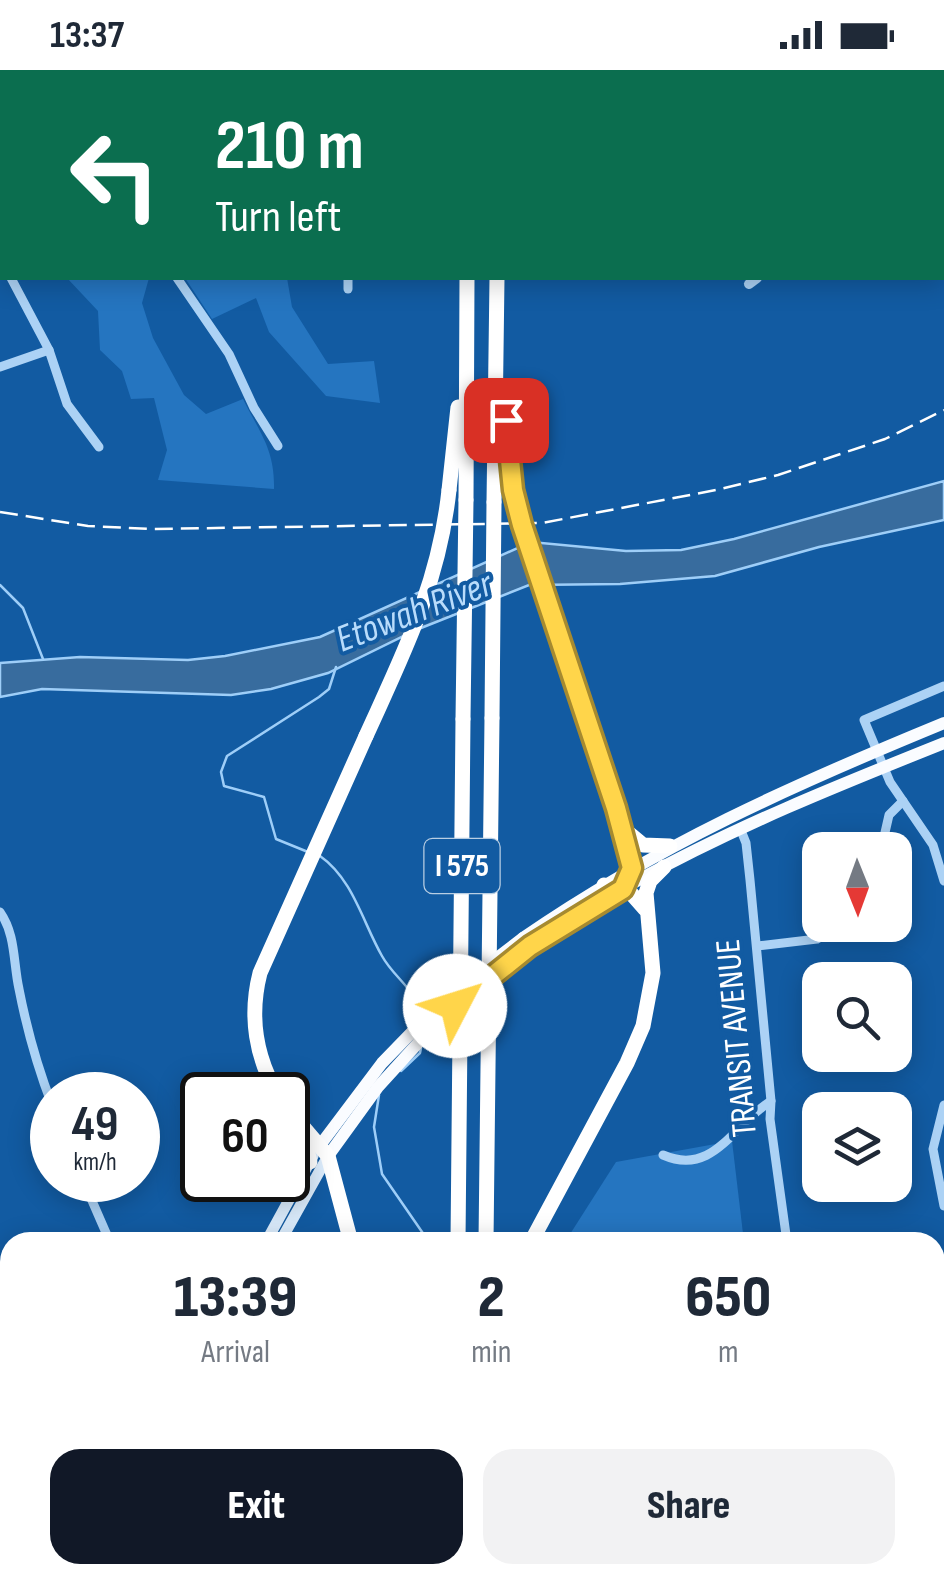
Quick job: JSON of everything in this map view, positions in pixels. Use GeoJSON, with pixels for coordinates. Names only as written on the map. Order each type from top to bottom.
{"type":"FeatureCollection","features":[{"type":"Feature","properties":{"kind":"highway","name":"I 575"},"geometry":{"type":"LineString","coordinates":[[458,1232],[467,280]]}},
{"type":"Feature","properties":{"kind":"highway","name":"I 575"},"geometry":{"type":"LineString","coordinates":[[486,1232],[500,280]]}},
{"type":"Feature","properties":{"kind":"highway"},"geometry":{"type":"LineString","coordinates":[[500,280],[513,490],[623,827],[632,868],[623,889]]}},
{"type":"Feature","properties":{"kind":"highway"},"geometry":{"type":"LineString","coordinates":[[268,1072],[258,1048],[255,998],[262,964],[430,590],[442,541],[467,324]]}},
{"type":"Feature","properties":{"kind":"highway"},"geometry":{"type":"LineString","coordinates":[[623,827],[643,845],[670,846]]}},
{"type":"Feature","properties":{"kind":"highway"},"geometry":{"type":"LineString","coordinates":[[536,1232],[644,1026],[652,973],[645,910],[648,887],[664,868]]}},
{"type":"Feature","properties":{"kind":"highway"},"geometry":{"type":"LineString","coordinates":[[604,885],[635,895],[645,910]]}},
{"type":"Feature","properties":{"kind":"highway"},"geometry":{"type":"LineString","coordinates":[[310,1135],[324,1150],[349,1232]]}},
{"type":"Feature","properties":{"kind":"main road"},"geometry":{"type":"LineString","coordinates":[[310,1162],[418,1042],[527,942],[604,885],[670,846],[774,794],[944,723]]}},
{"type":"Feature","properties":{"kind":"main road"},"geometry":{"type":"LineString","coordinates":[[285,1232],[324,1150],[382,1063],[477,971],[740,828],[944,743]]}},
{"type":"Feature","properties":{"kind":"main road"},"geometry":{"type":"LineString","coordinates":[[272,1232],[288,1202]]}},
{"type":"Feature","properties":{"kind":"street"},"geometry":{"type":"LineString","coordinates":[[12,280],[49,350],[67,404],[99,447]]}},
{"type":"Feature","properties":{"kind":"street"},"geometry":{"type":"LineString","coordinates":[[178,280],[229,354],[254,408],[278,446]]}},
{"type":"Feature","properties":{"kind":"street"},"geometry":{"type":"LineString","coordinates":[[348,280],[348,289]]}},
{"type":"Feature","properties":{"kind":"street"},"geometry":{"type":"LineString","coordinates":[[0,367],[49,350]]}},
{"type":"Feature","properties":{"kind":"street"},"geometry":{"type":"LineString","coordinates":[[944,686],[864,720],[884,767],[933,846],[944,881]]}},
{"type":"Feature","properties":{"kind":"street"},"geometry":{"type":"LineString","coordinates":[[884,832],[891,812],[903,801]]}},
{"type":"Feature","properties":{"kind":"street","name":"TRANSIT AVENUE"},"geometry":{"type":"LineString","coordinates":[[740,828],[746,843],[758,946],[770,1119],[787,1232]]}},
{"type":"Feature","properties":{"kind":"street"},"geometry":{"type":"LineString","coordinates":[[0,912],[13,940],[16,978],[39,1072]]}},
{"type":"Feature","properties":{"kind":"street"},"geometry":{"type":"LineString","coordinates":[[758,946],[802,941]]}},
{"type":"Feature","properties":{"kind":"street"},"geometry":{"type":"LineString","coordinates":[[663,1155],[678,1162],[694,1162],[712,1154],[754,1112],[771,1102]]}},
{"type":"Feature","properties":{"kind":"street"},"geometry":{"type":"LineString","coordinates":[[944,1105],[933,1149],[944,1206]]}},
{"type":"Feature","properties":{"kind":"street"},"geometry":{"type":"LineString","coordinates":[[93,1202],[106,1232]]}},
{"type":"Feature","properties":{"kind":"shaded area"},"geometry":{"type":"Polygon","coordinates":[[[69,280],[148,280],[142,303],[153,338],[184,395],[206,414],[243,399],[269,452],[274,489],[158,480],[167,450],[154,398],[131,399],[122,371],[100,350],[98,311],[69,280]]]}},
{"type":"Feature","properties":{"kind":"shaded area"},"geometry":{"type":"Polygon","coordinates":[[[186,280],[287,280],[292,307],[328,364],[374,361],[380,403],[326,396],[269,332],[256,298],[212,319],[186,280]]]}},
{"type":"Feature","properties":{"kind":"shaded area"},"geometry":{"type":"Polygon","coordinates":[[[732,1141],[743,1232],[571,1232],[616,1162],[732,1141]]]}},
{"type":"Feature","properties":{"kind":"water","name":"Etowah River"},"geometry":{"type":"Polygon","coordinates":[[[944,481],[944,520],[819,547],[715,576],[620,584],[529,585],[416,630],[328,673],[271,689],[231,695],[42,689],[0,697],[0,663],[80,657],[188,660],[225,656],[320,637],[531,542],[626,551],[681,550],[944,481]]]}},
{"type":"Feature","properties":{"kind":"waterway"},"geometry":{"type":"LineString","coordinates":[[0,585],[23,608],[43,659]]}},
{"type":"Feature","properties":{"kind":"waterway"},"geometry":{"type":"LineString","coordinates":[[308,852],[276,839],[264,797],[224,786],[221,772],[227,756],[329,689],[336,667]]}},
{"type":"Feature","properties":{"kind":"waterway"},"geometry":{"type":"LineString","coordinates":[[320,856],[349,889],[382,956],[415,998],[421,1015]]}},
{"type":"Feature","properties":{"kind":"waterway"},"geometry":{"type":"LineString","coordinates":[[401,1071],[421,1048]]}},
{"type":"Feature","properties":{"kind":"waterway"},"geometry":{"type":"LineString","coordinates":[[379,1095],[374,1127],[382,1174],[422,1232]]}},
{"type":"Feature","properties":{"kind":"railway"},"geometry":{"type":"LineString","coordinates":[[0,512],[88,526],[150,529],[542,523],[778,475],[885,439],[944,410]]}},
{"type":"Feature","properties":{"kind":"route"},"geometry":{"type":"LineString","coordinates":[[455,1006],[530,946],[623,889],[632,868],[623,827],[522,525],[513,490],[506,420]]}}]}
